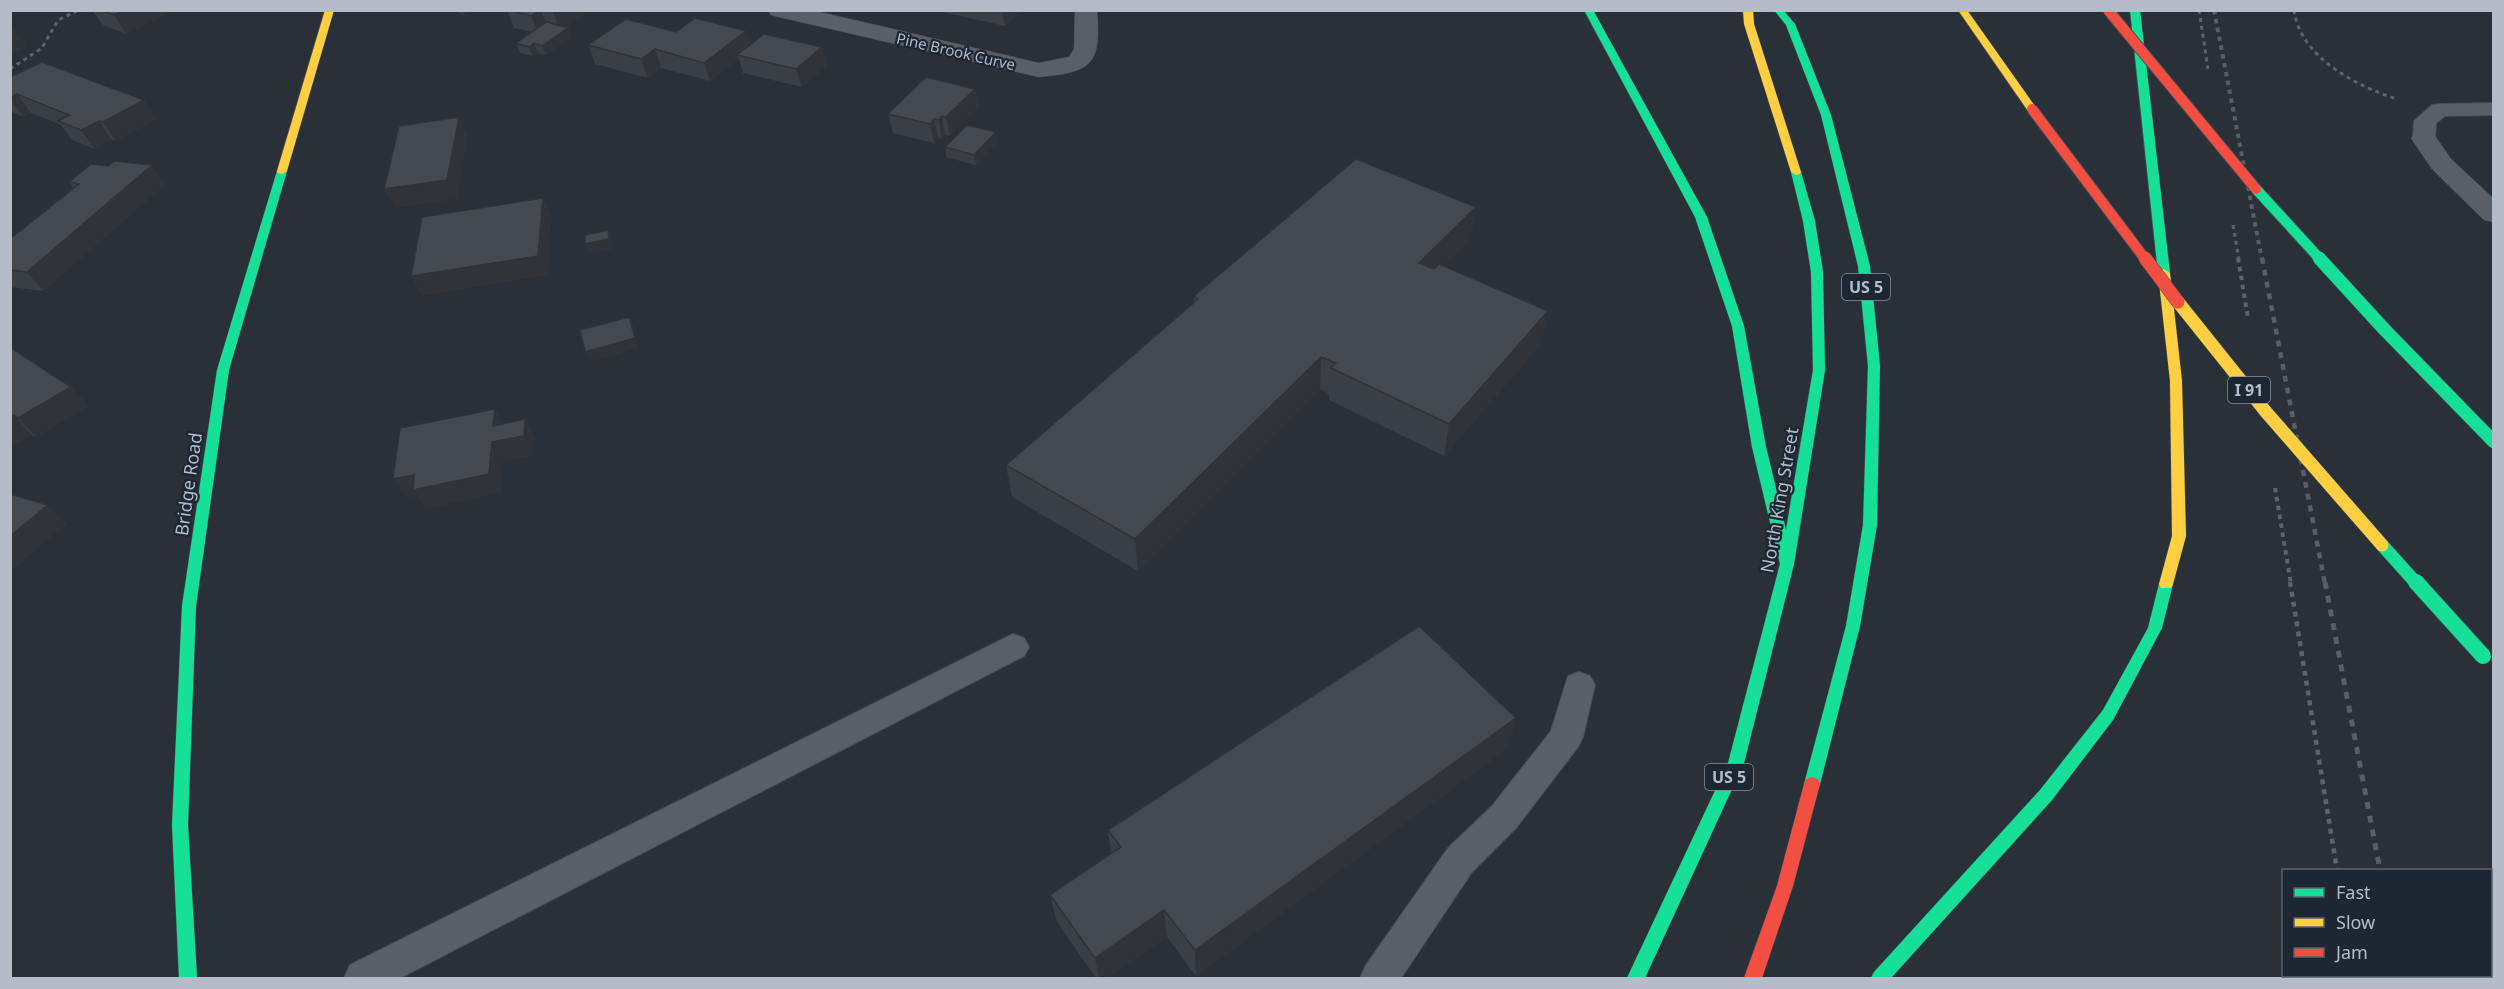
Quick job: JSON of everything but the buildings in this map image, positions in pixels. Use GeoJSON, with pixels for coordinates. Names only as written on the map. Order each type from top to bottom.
{"type":"FeatureCollection","features":[{"type":"Feature","properties":{"kind":"main road","name":"Bridge Road"},"geometry":{"type":"LineString","coordinates":[[188,978],[180,825],[189,606],[223,370],[330,10]]}},
{"type":"Feature","properties":{"kind":"main road"},"geometry":{"type":"LineString","coordinates":[[1588,10],[1701,217],[1738,326],[1760,447],[1787,564]]}},
{"type":"Feature","properties":{"kind":"main road","name":"North King Street"},"geometry":{"type":"LineString","coordinates":[[1636,978],[1736,763],[1787,564],[1819,370],[1818,272],[1809,221],[1788,142],[1749,24],[1748,10]]}},
{"type":"Feature","properties":{"kind":"main road","name":"US 5"},"geometry":{"type":"LineString","coordinates":[[1753,978],[1785,886],[1853,626],[1870,525],[1872,457],[1874,366],[1864,266],[1826,115],[1790,24],[1778,10]]}},
{"type":"Feature","properties":{"kind":"main road","name":"I 91"},"geometry":{"type":"LineString","coordinates":[[1962,10],[2032,109],[2144,258],[2262,406],[2336,494],[2493,667]]}},
{"type":"Feature","properties":{"kind":"main road"},"geometry":{"type":"LineString","coordinates":[[2108,10],[2244,176],[2320,262],[2493,442]]}},
{"type":"Feature","properties":{"kind":"main road"},"geometry":{"type":"LineString","coordinates":[[1880,978],[2046,795],[2108,715],[2155,628],[2179,536],[2176,381],[2136,10]]}},
{"type":"Feature","properties":{"kind":"street","name":"Pine Brook Curve"},"geometry":{"type":"LineString","coordinates":[[779,10],[1039,70],[1058,69],[1078,63],[1086,55],[1089,40],[1086,10]]}},
{"type":"Feature","properties":{"kind":"street"},"geometry":{"type":"LineString","coordinates":[[2424,138],[2441,164],[2493,214]]}},
{"type":"Feature","properties":{"kind":"lane"},"geometry":{"type":"LineString","coordinates":[[2424,138],[2426,121],[2440,111],[2493,110]]}},
{"type":"Feature","properties":{"kind":"lane"},"geometry":{"type":"LineString","coordinates":[[363,978],[1012,646]]}},
{"type":"Feature","properties":{"kind":"lane"},"geometry":{"type":"LineString","coordinates":[[1379,978],[1460,860],[1504,817],[1566,737],[1579,685]]}},
{"type":"Feature","properties":{"kind":"path"},"geometry":{"type":"LineString","coordinates":[[10,69],[42,48],[58,20],[79,10]]}},
{"type":"Feature","properties":{"kind":"path"},"geometry":{"type":"LineString","coordinates":[[2294,10],[2297,28],[2323,59],[2382,95],[2440,111]]}},
{"type":"Feature","properties":{"kind":"railway"},"geometry":{"type":"LineString","coordinates":[[2214,10],[2262,260]]}},
{"type":"Feature","properties":{"kind":"railway"},"geometry":{"type":"LineString","coordinates":[[2262,258],[2325,584]]}},
{"type":"Feature","properties":{"kind":"railway"},"geometry":{"type":"LineString","coordinates":[[2325,582],[2380,869]]}},
{"type":"Feature","properties":{"kind":"traffic: fast"},"geometry":{"type":"LineString","coordinates":[[1588,10],[1701,217],[1738,326],[1759,447],[1787,564]]}},
{"type":"Feature","properties":{"kind":"traffic: fast"},"geometry":{"type":"LineString","coordinates":[[1778,10],[1790,24],[1826,115],[1864,266],[1874,366],[1870,525],[1853,626],[1812,784]]}},
{"type":"Feature","properties":{"kind":"traffic: fast"},"geometry":{"type":"LineString","coordinates":[[2135,10],[2164,273]]}},
{"type":"Feature","properties":{"kind":"traffic: fast"},"geometry":{"type":"LineString","coordinates":[[188,978],[180,825],[189,606],[223,370],[282,171]]}},
{"type":"Feature","properties":{"kind":"traffic: fast"},"geometry":{"type":"LineString","coordinates":[[1636,978],[1736,763],[1787,564],[1819,370],[1817,272],[1809,221],[1796,172]]}},
{"type":"Feature","properties":{"kind":"traffic: fast"},"geometry":{"type":"LineString","coordinates":[[2256,189],[2384,329],[2494,442]]}},
{"type":"Feature","properties":{"kind":"traffic: fast"},"geometry":{"type":"LineString","coordinates":[[2382,545],[2483,656]]}},
{"type":"Feature","properties":{"kind":"traffic: fast"},"geometry":{"type":"LineString","coordinates":[[1880,978],[2046,795],[2108,715],[2155,628],[2166,584]]}},
{"type":"Feature","properties":{"kind":"traffic: slow"},"geometry":{"type":"LineString","coordinates":[[282,171],[330,10]]}},
{"type":"Feature","properties":{"kind":"traffic: slow"},"geometry":{"type":"LineString","coordinates":[[1748,10],[1749,24],[1796,172]]}},
{"type":"Feature","properties":{"kind":"traffic: slow"},"geometry":{"type":"LineString","coordinates":[[1962,10],[2032,109]]}},
{"type":"Feature","properties":{"kind":"traffic: slow"},"geometry":{"type":"LineString","coordinates":[[2164,273],[2176,381],[2179,536],[2166,584]]}},
{"type":"Feature","properties":{"kind":"traffic: slow"},"geometry":{"type":"LineString","coordinates":[[2178,302],[2266,412],[2382,545]]}},
{"type":"Feature","properties":{"kind":"traffic: jam"},"geometry":{"type":"LineString","coordinates":[[2108,10],[2256,189]]}},
{"type":"Feature","properties":{"kind":"traffic: jam"},"geometry":{"type":"LineString","coordinates":[[2032,109],[2178,302]]}},
{"type":"Feature","properties":{"kind":"traffic: jam"},"geometry":{"type":"LineString","coordinates":[[1753,978],[1785,886],[1812,784]]}}]}
